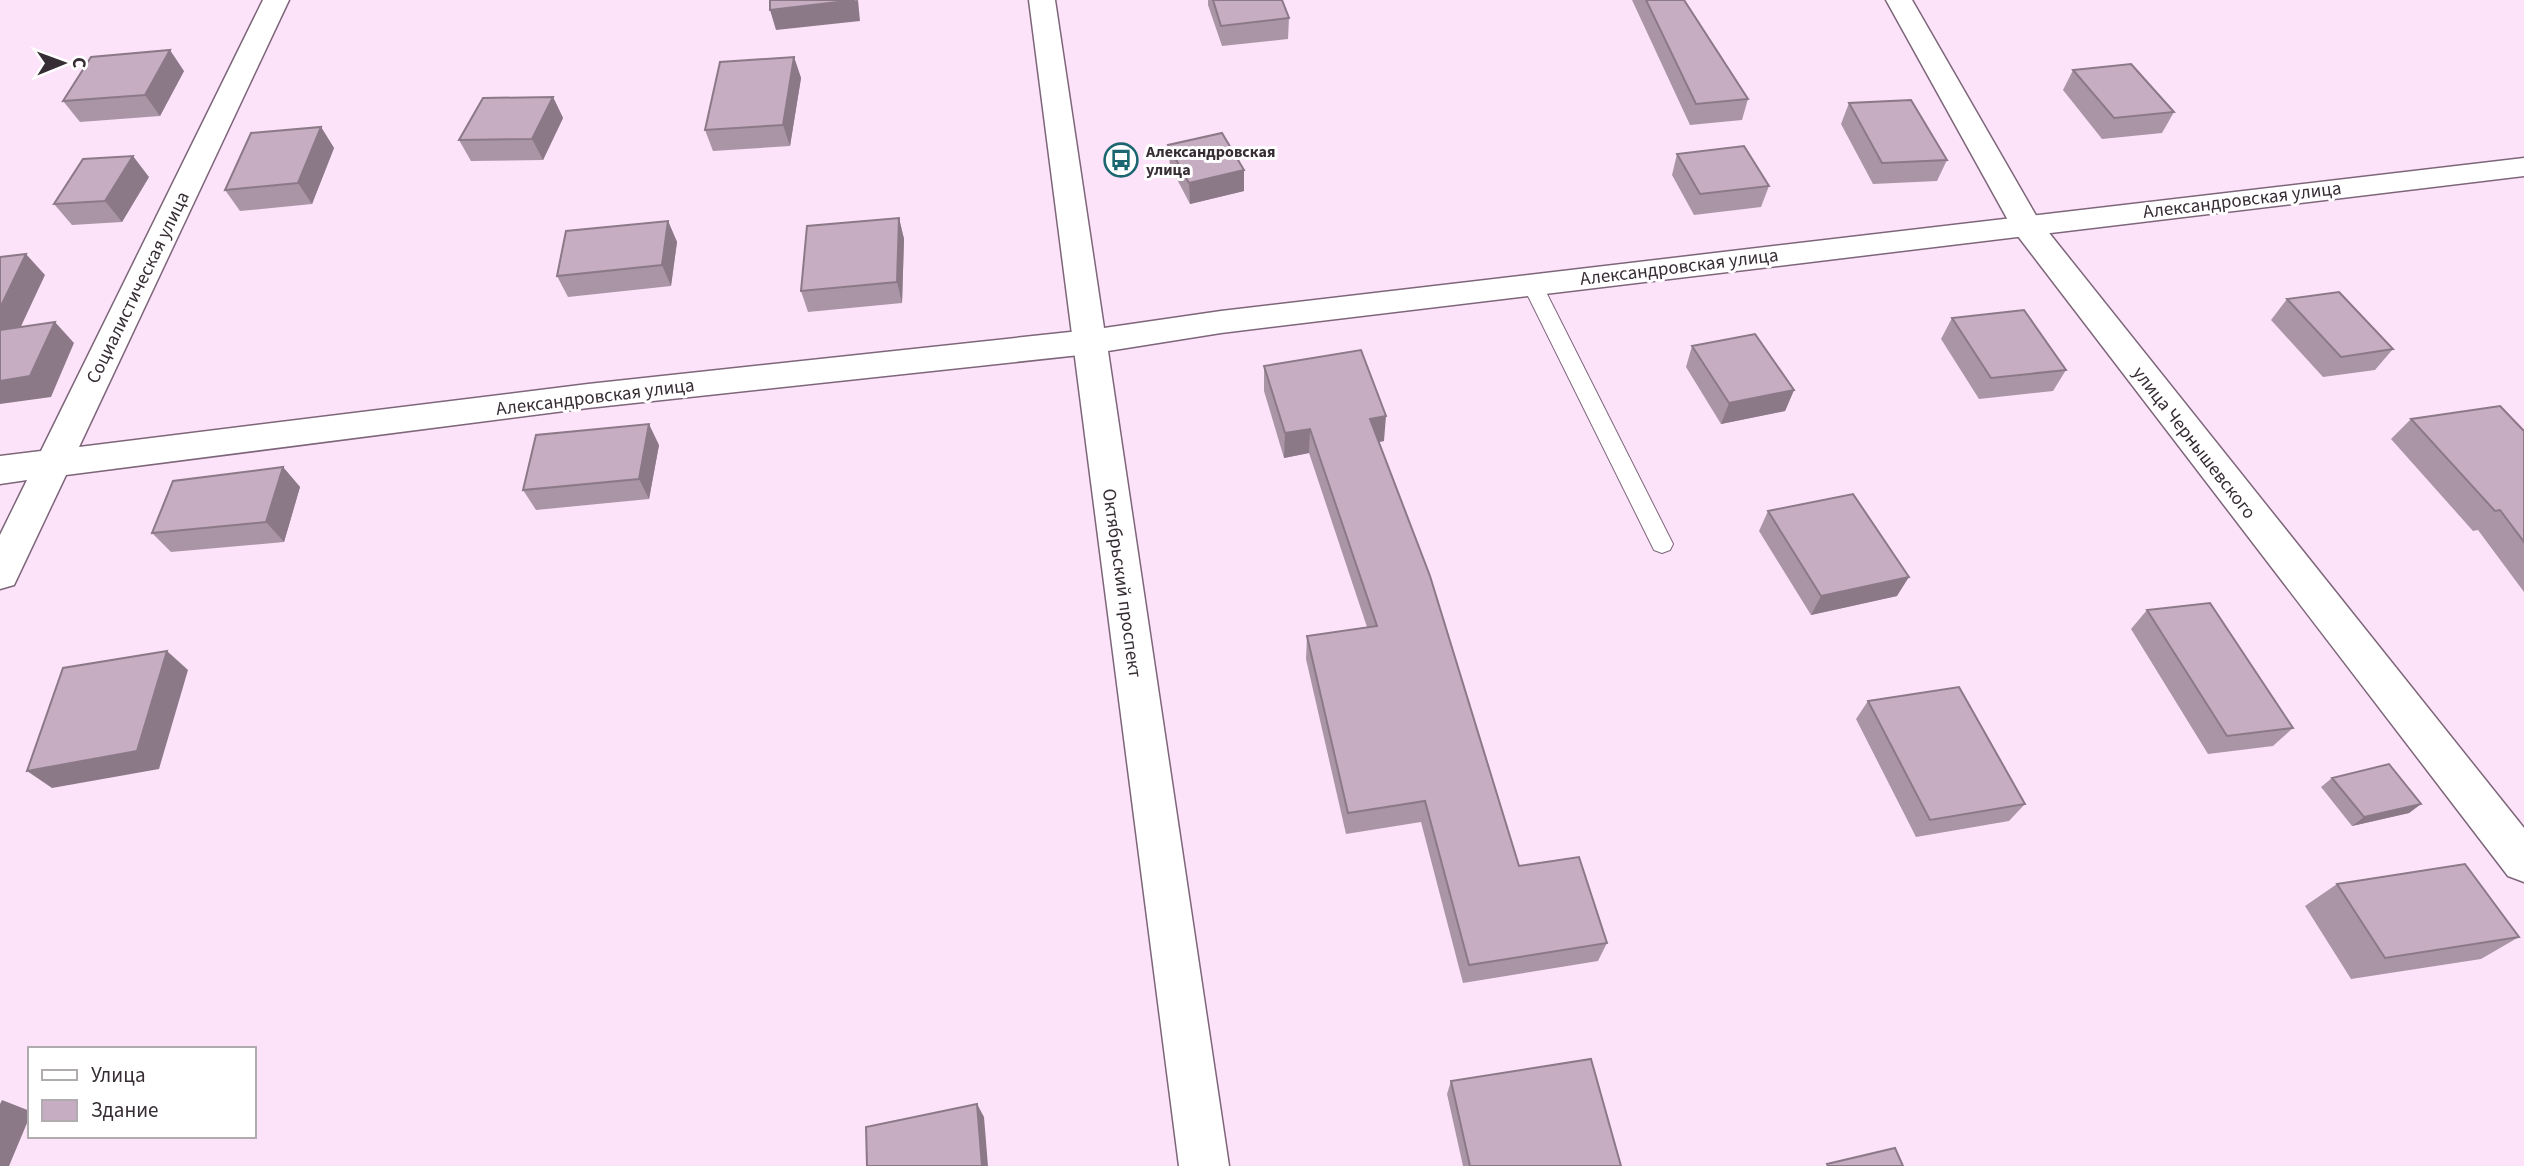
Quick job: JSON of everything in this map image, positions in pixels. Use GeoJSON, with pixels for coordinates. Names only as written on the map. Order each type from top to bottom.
{"type":"FeatureCollection","features":[{"type":"Feature","properties":{"kind":"street","name":"Социалистическая улица"},"geometry":{"type":"LineString","coordinates":[[0,574],[276,0]]}},
{"type":"Feature","properties":{"kind":"street","name":"Октябрьский проспект"},"geometry":{"type":"LineString","coordinates":[[1042,0],[1204,1166]]}},
{"type":"Feature","properties":{"kind":"street","name":"улица Чернышевского"},"geometry":{"type":"LineString","coordinates":[[1899,0],[2025,225],[2524,862]]}},
{"type":"Feature","properties":{"kind":"street","name":"Александровская улица"},"geometry":{"type":"LineString","coordinates":[[0,470],[588,396],[1089,342],[1221,322],[1532,284],[2524,167]]}},
{"type":"Feature","properties":{"kind":"lane"},"geometry":{"type":"LineString","coordinates":[[1532,284],[1661,544]]}},
{"type":"Feature","properties":{"kind":"building"},"geometry":{"type":"Polygon","coordinates":[[[770,0],[855,0],[770,10],[770,0]]]}},
{"type":"Feature","properties":{"kind":"building"},"geometry":{"type":"Polygon","coordinates":[[[1213,0],[1282,0],[1289,18],[1221,26],[1213,0]]]}},
{"type":"Feature","properties":{"kind":"building"},"geometry":{"type":"Polygon","coordinates":[[[1646,0],[1684,0],[1748,99],[1696,104],[1646,0]]]}},
{"type":"Feature","properties":{"kind":"building"},"geometry":{"type":"Polygon","coordinates":[[[170,50],[145,95],[63,101],[91,57],[170,50]]]}},
{"type":"Feature","properties":{"kind":"building"},"geometry":{"type":"Polygon","coordinates":[[[794,57],[783,125],[705,130],[720,62],[794,57]]]}},
{"type":"Feature","properties":{"kind":"building"},"geometry":{"type":"Polygon","coordinates":[[[2131,64],[2174,112],[2114,118],[2073,70],[2131,64]]]}},
{"type":"Feature","properties":{"kind":"building"},"geometry":{"type":"Polygon","coordinates":[[[553,97],[532,139],[459,140],[483,98],[553,97]]]}},
{"type":"Feature","properties":{"kind":"building"},"geometry":{"type":"Polygon","coordinates":[[[1911,100],[1947,160],[1882,163],[1849,103],[1911,100]]]}},
{"type":"Feature","properties":{"kind":"building"},"geometry":{"type":"Polygon","coordinates":[[[321,127],[298,183],[225,190],[251,133],[321,127]]]}},
{"type":"Feature","properties":{"kind":"building"},"geometry":{"type":"Polygon","coordinates":[[[1222,133],[1244,170],[1189,183],[1168,145],[1222,133]]]}},
{"type":"Feature","properties":{"kind":"building"},"geometry":{"type":"Polygon","coordinates":[[[1744,146],[1769,186],[1700,194],[1677,154],[1744,146]]]}},
{"type":"Feature","properties":{"kind":"building"},"geometry":{"type":"Polygon","coordinates":[[[133,156],[105,201],[54,204],[83,159],[133,156]]]}},
{"type":"Feature","properties":{"kind":"building"},"geometry":{"type":"Polygon","coordinates":[[[899,218],[897,282],[801,291],[807,226],[899,218]]]}},
{"type":"Feature","properties":{"kind":"building"},"geometry":{"type":"Polygon","coordinates":[[[668,221],[662,265],[557,276],[566,231],[668,221]]]}},
{"type":"Feature","properties":{"kind":"building"},"geometry":{"type":"Polygon","coordinates":[[[26,254],[0,308],[0,257],[26,254]]]}},
{"type":"Feature","properties":{"kind":"building"},"geometry":{"type":"Polygon","coordinates":[[[2339,292],[2393,349],[2341,357],[2287,299],[2339,292]]]}},
{"type":"Feature","properties":{"kind":"building"},"geometry":{"type":"Polygon","coordinates":[[[2024,310],[2066,370],[1991,378],[1952,318],[2024,310]]]}},
{"type":"Feature","properties":{"kind":"building"},"geometry":{"type":"Polygon","coordinates":[[[55,322],[30,376],[0,381],[0,330],[55,322]]]}},
{"type":"Feature","properties":{"kind":"building"},"geometry":{"type":"Polygon","coordinates":[[[1755,334],[1794,390],[1729,403],[1692,346],[1755,334]]]}},
{"type":"Feature","properties":{"kind":"building"},"geometry":{"type":"Polygon","coordinates":[[[1361,350],[1386,416],[1370,419],[1430,576],[1519,866],[1579,857],[1607,943],[1469,965],[1425,801],[1348,813],[1307,636],[1377,626],[1310,429],[1285,433],[1264,366],[1361,350]]]}},
{"type":"Feature","properties":{"kind":"building"},"geometry":{"type":"Polygon","coordinates":[[[2500,406],[2524,431],[2524,542],[2500,510],[2495,511],[2411,419],[2500,406]]]}},
{"type":"Feature","properties":{"kind":"building"},"geometry":{"type":"Polygon","coordinates":[[[649,424],[639,479],[523,490],[536,435],[649,424]]]}},
{"type":"Feature","properties":{"kind":"building"},"geometry":{"type":"Polygon","coordinates":[[[283,467],[266,522],[152,533],[173,481],[283,467]]]}},
{"type":"Feature","properties":{"kind":"building"},"geometry":{"type":"Polygon","coordinates":[[[1853,494],[1909,577],[1821,596],[1768,511],[1853,494]]]}},
{"type":"Feature","properties":{"kind":"building"},"geometry":{"type":"Polygon","coordinates":[[[2210,603],[2293,728],[2227,736],[2147,610],[2210,603]]]}},
{"type":"Feature","properties":{"kind":"building"},"geometry":{"type":"Polygon","coordinates":[[[167,651],[137,751],[27,771],[63,668],[167,651]]]}},
{"type":"Feature","properties":{"kind":"building"},"geometry":{"type":"Polygon","coordinates":[[[1959,687],[2025,804],[1930,820],[1868,701],[1959,687]]]}},
{"type":"Feature","properties":{"kind":"building"},"geometry":{"type":"Polygon","coordinates":[[[2389,764],[2421,804],[2364,817],[2332,778],[2389,764]]]}},
{"type":"Feature","properties":{"kind":"building"},"geometry":{"type":"Polygon","coordinates":[[[2465,864],[2519,937],[2385,958],[2337,884],[2465,864]]]}},
{"type":"Feature","properties":{"kind":"building"},"geometry":{"type":"Polygon","coordinates":[[[1591,1059],[1621,1166],[1470,1166],[1451,1081],[1591,1059]]]}},
{"type":"Feature","properties":{"kind":"building"},"geometry":{"type":"Polygon","coordinates":[[[977,1104],[982,1166],[867,1166],[866,1127],[977,1104]]]}},
{"type":"Feature","properties":{"kind":"building"},"geometry":{"type":"Polygon","coordinates":[[[1895,1148],[1903,1166],[1827,1164],[1895,1148]]]}},
{"type":"Feature","properties":{"kind":"place","name":"Александровская улица"},"geometry":{"type":"Point","coordinates":[1121,160]}}]}
